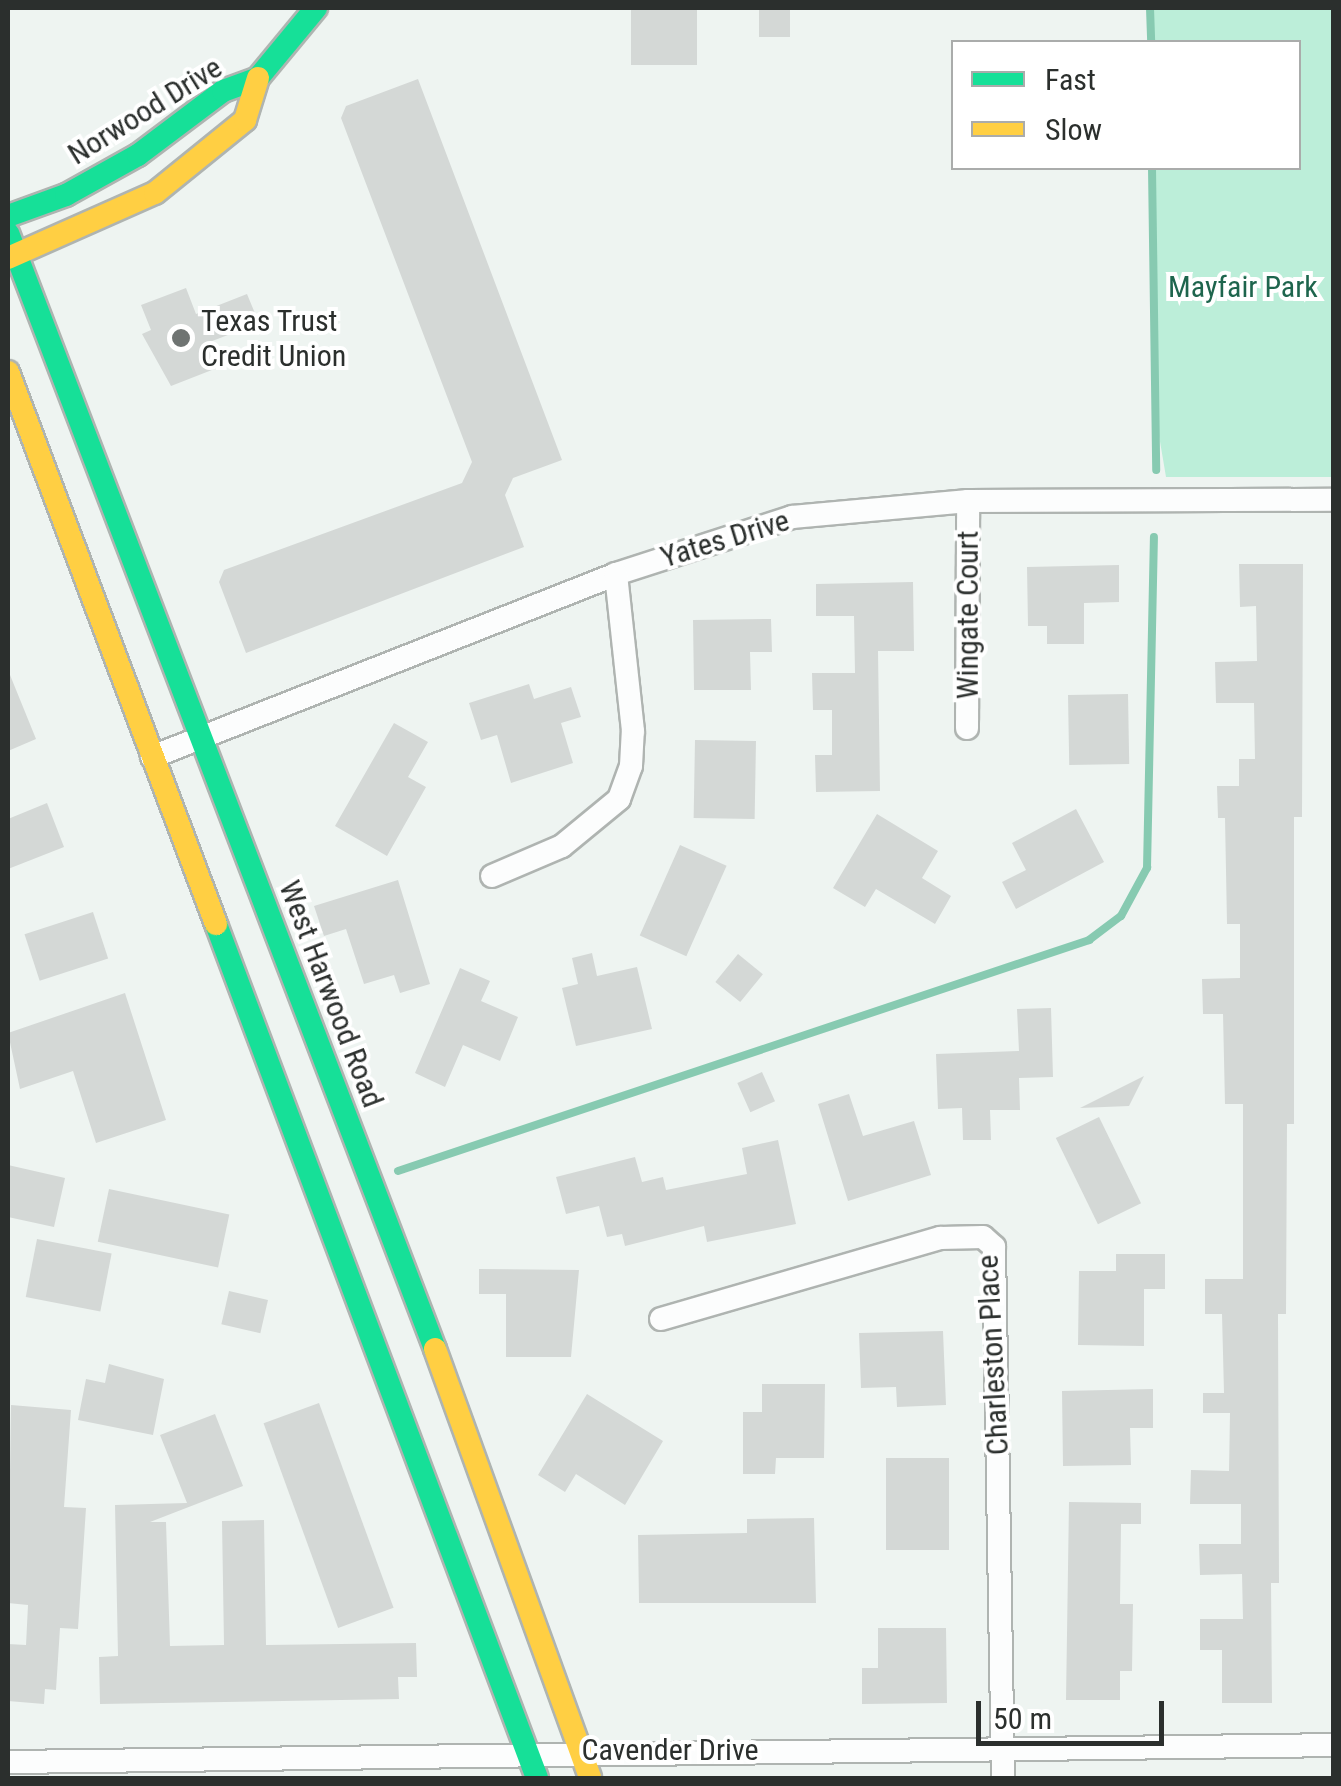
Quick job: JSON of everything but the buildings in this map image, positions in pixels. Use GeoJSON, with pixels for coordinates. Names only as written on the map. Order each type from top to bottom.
{"type":"FeatureCollection","features":[{"type":"Feature","properties":{"kind":"main road","name":"Norwood Drive"},"geometry":{"type":"LineString","coordinates":[[10,248],[155,193],[246,120],[258,78],[316,8]]}},
{"type":"Feature","properties":{"kind":"main road","name":"Norwood Drive"},"geometry":{"type":"LineString","coordinates":[[8,216],[123,163],[223,92],[258,78]]}},
{"type":"Feature","properties":{"kind":"main road","name":"West Harwood Road"},"geometry":{"type":"LineString","coordinates":[[10,248],[430,1334],[590,1778]]}},
{"type":"Feature","properties":{"kind":"main road"},"geometry":{"type":"LineString","coordinates":[[8,372],[536,1778]]}},
{"type":"Feature","properties":{"kind":"street","name":"Yates Drive"},"geometry":{"type":"LineString","coordinates":[[152,757],[616,574],[792,517],[968,501],[1334,500]]}},
{"type":"Feature","properties":{"kind":"street","name":"Wingate Court"},"geometry":{"type":"LineString","coordinates":[[968,501],[968,728]]}},
{"type":"Feature","properties":{"kind":"street"},"geometry":{"type":"LineString","coordinates":[[492,876],[588,830],[618,799],[631,766],[633,731],[616,574]]}},
{"type":"Feature","properties":{"kind":"street","name":"Charleston Place"},"geometry":{"type":"LineString","coordinates":[[661,1319],[940,1238],[983,1237],[994,1246],[1003,1748]]}},
{"type":"Feature","properties":{"kind":"street","name":"Cavender Drive"},"geometry":{"type":"LineString","coordinates":[[8,1762],[181,1769],[526,1751],[1334,1745]]}},
{"type":"Feature","properties":{"kind":"street"},"geometry":{"type":"LineString","coordinates":[[1003,1748],[1003,1778]]}},
{"type":"Feature","properties":{"kind":"green space","name":"Mayfair Park"},"geometry":{"type":"Polygon","coordinates":[[[1151,8],[1333,8],[1333,477],[1166,477],[1154,406],[1153,170],[1301,170],[1301,40],[1152,40],[1151,8]]]}},
{"type":"Feature","properties":{"kind":"waterway"},"geometry":{"type":"LineString","coordinates":[[1150,8],[1151,40]]}},
{"type":"Feature","properties":{"kind":"waterway"},"geometry":{"type":"LineString","coordinates":[[1152,170],[1156,470]]}},
{"type":"Feature","properties":{"kind":"waterway"},"geometry":{"type":"LineString","coordinates":[[398,1171],[1089,940],[1121,916],[1147,868],[1154,537]]}},
{"type":"Feature","properties":{"kind":"traffic: fast"},"geometry":{"type":"LineString","coordinates":[[8,216],[66,195],[138,155],[223,91],[258,78],[316,8]]}},
{"type":"Feature","properties":{"kind":"traffic: fast"},"geometry":{"type":"LineString","coordinates":[[8,233],[435,1349]]}},
{"type":"Feature","properties":{"kind":"traffic: fast"},"geometry":{"type":"LineString","coordinates":[[216,924],[537,1778]]}},
{"type":"Feature","properties":{"kind":"traffic: slow"},"geometry":{"type":"LineString","coordinates":[[8,258],[155,193],[245,120],[258,78]]}},
{"type":"Feature","properties":{"kind":"traffic: slow"},"geometry":{"type":"LineString","coordinates":[[8,372],[216,924]]}},
{"type":"Feature","properties":{"kind":"traffic: slow"},"geometry":{"type":"LineString","coordinates":[[435,1349],[590,1778]]}},
{"type":"Feature","properties":{"kind":"place","name":"Texas Trust Credit Union"},"geometry":{"type":"Point","coordinates":[181,338]}}]}
